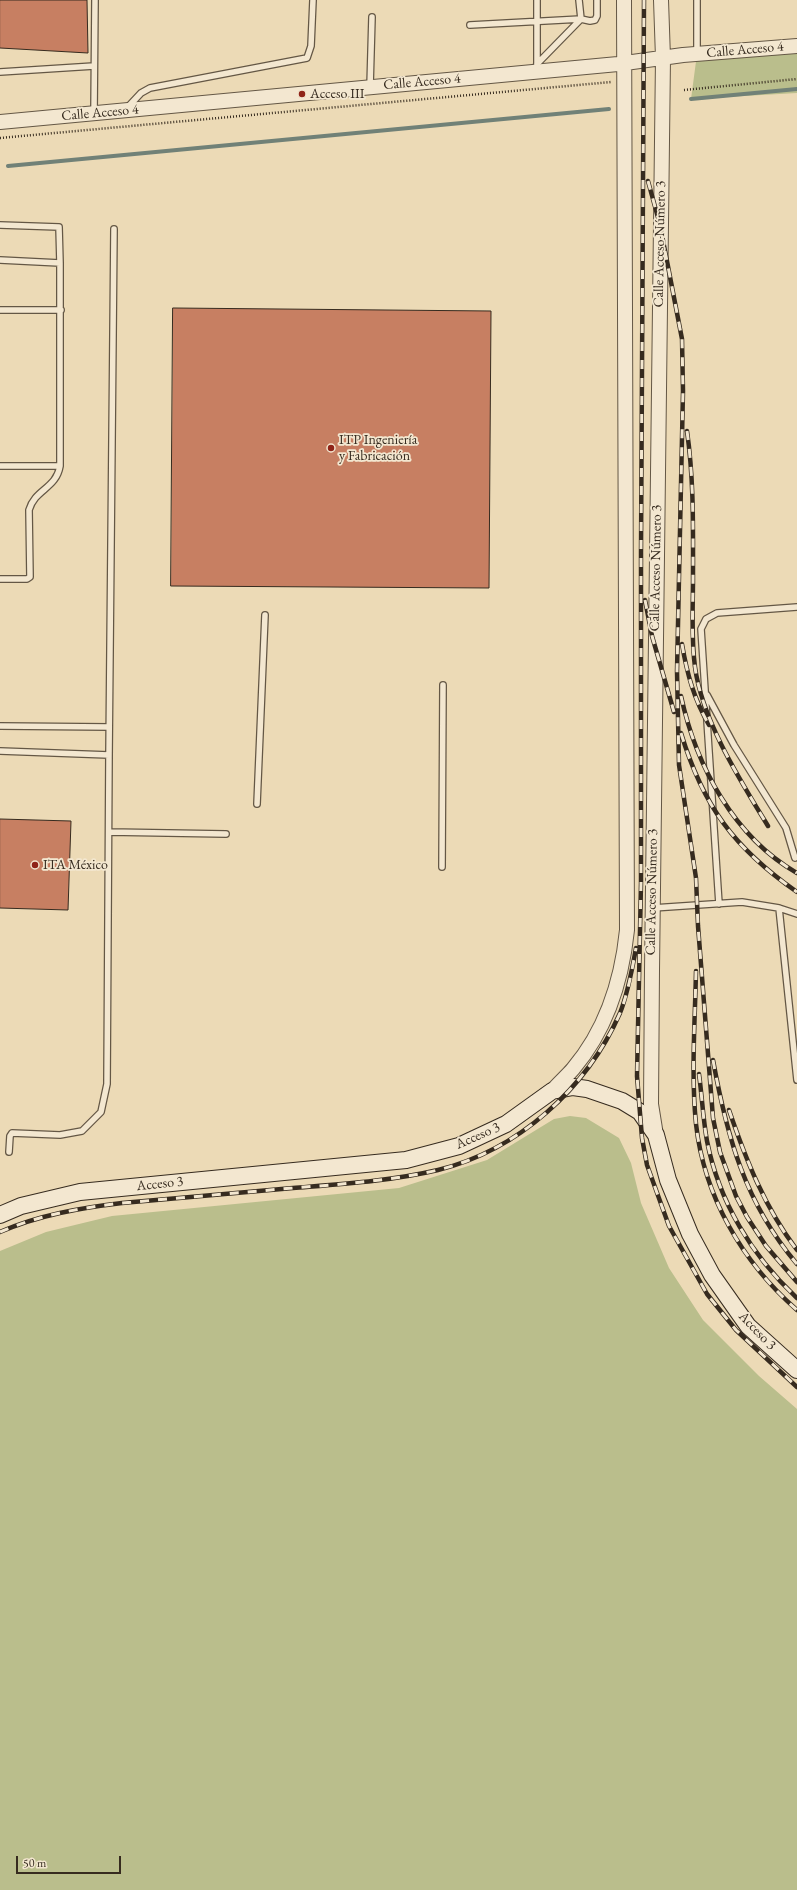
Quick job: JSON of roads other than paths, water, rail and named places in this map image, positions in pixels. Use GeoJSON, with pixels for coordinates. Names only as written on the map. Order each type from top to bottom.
{"type":"FeatureCollection","features":[{"type":"Feature","properties":{"kind":"main road","name":"Acceso 3"},"geometry":{"type":"LineString","coordinates":[[0,1215],[21,1206],[80,1192],[406,1160],[459,1146],[506,1124],[552,1091],[573,1087],[587,1089],[622,1101],[640,1112],[656,1135],[668,1180],[690,1234],[712,1275],[748,1326],[797,1370]]}},
{"type":"Feature","properties":{"kind":"street","name":"Calle Acceso Número 3"},"geometry":{"type":"LineString","coordinates":[[552,1091],[574,1068],[588,1047],[609,1006],[618,984],[624,957],[627,930],[623,81],[624,0]]}},
{"type":"Feature","properties":{"kind":"street","name":"Calle Acceso Número 3"},"geometry":{"type":"LineString","coordinates":[[656,1135],[651,1104],[662,58],[661,0]]}},
{"type":"Feature","properties":{"kind":"street","name":"Calle Acceso 4"},"geometry":{"type":"LineString","coordinates":[[0,122],[370,87],[537,68],[623,63],[697,54],[797,46]]}},
{"type":"Feature","properties":{"kind":"lane"},"geometry":{"type":"LineString","coordinates":[[94,113],[95,0]]}},
{"type":"Feature","properties":{"kind":"lane"},"geometry":{"type":"LineString","coordinates":[[125,110],[141,93],[150,88],[307,58],[311,46],[313,0]]}},
{"type":"Feature","properties":{"kind":"lane"},"geometry":{"type":"LineString","coordinates":[[537,0],[537,68]]}},
{"type":"Feature","properties":{"kind":"lane"},"geometry":{"type":"LineString","coordinates":[[537,68],[581,19],[579,0]]}},
{"type":"Feature","properties":{"kind":"lane"},"geometry":{"type":"LineString","coordinates":[[470,25],[537,20],[581,19],[590,22],[595,20],[597,16],[597,0]]}},
{"type":"Feature","properties":{"kind":"lane"},"geometry":{"type":"LineString","coordinates":[[697,0],[697,54]]}},
{"type":"Feature","properties":{"kind":"lane"},"geometry":{"type":"LineString","coordinates":[[370,87],[372,17]]}},
{"type":"Feature","properties":{"kind":"lane"},"geometry":{"type":"LineString","coordinates":[[0,72],[94,66]]}},
{"type":"Feature","properties":{"kind":"lane"},"geometry":{"type":"LineString","coordinates":[[0,225],[59,227],[61,310],[59,473],[54,481],[35,497],[29,510],[30,577],[27,579],[0,579]]}},
{"type":"Feature","properties":{"kind":"lane"},"geometry":{"type":"LineString","coordinates":[[9,1152],[10,1136],[12,1133],[60,1135],[82,1131],[101,1112],[107,1084],[114,229]]}},
{"type":"Feature","properties":{"kind":"lane"},"geometry":{"type":"LineString","coordinates":[[0,260],[60,263]]}},
{"type":"Feature","properties":{"kind":"lane"},"geometry":{"type":"LineString","coordinates":[[0,310],[61,310]]}},
{"type":"Feature","properties":{"kind":"lane"},"geometry":{"type":"LineString","coordinates":[[0,466],[60,466]]}},
{"type":"Feature","properties":{"kind":"lane"},"geometry":{"type":"LineString","coordinates":[[719,904],[701,629],[706,619],[717,613],[797,607]]}},
{"type":"Feature","properties":{"kind":"lane"},"geometry":{"type":"LineString","coordinates":[[257,804],[265,615]]}},
{"type":"Feature","properties":{"kind":"lane"},"geometry":{"type":"LineString","coordinates":[[442,685],[442,867]]}},
{"type":"Feature","properties":{"kind":"lane"},"geometry":{"type":"LineString","coordinates":[[706,693],[734,745],[786,828],[795,858]]}},
{"type":"Feature","properties":{"kind":"lane"},"geometry":{"type":"LineString","coordinates":[[0,726],[109,727]]}},
{"type":"Feature","properties":{"kind":"lane"},"geometry":{"type":"LineString","coordinates":[[0,751],[109,755]]}},
{"type":"Feature","properties":{"kind":"lane"},"geometry":{"type":"LineString","coordinates":[[109,832],[226,834]]}},
{"type":"Feature","properties":{"kind":"lane"},"geometry":{"type":"LineString","coordinates":[[652,908],[742,902],[779,908],[797,914]]}},
{"type":"Feature","properties":{"kind":"lane"},"geometry":{"type":"LineString","coordinates":[[779,908],[797,1080]]}},
{"type":"Feature","properties":{"kind":"waterway"},"geometry":{"type":"LineString","coordinates":[[691,99],[797,89]]}},
{"type":"Feature","properties":{"kind":"waterway"},"geometry":{"type":"LineString","coordinates":[[8,166],[609,109]]}},
{"type":"Feature","properties":{"kind":"railway"},"geometry":{"type":"LineString","coordinates":[[644,0],[641,883],[637,1076],[642,1138],[647,1165],[669,1226],[707,1294],[736,1330],[797,1387]]}},
{"type":"Feature","properties":{"kind":"railway"},"geometry":{"type":"LineString","coordinates":[[648,181],[660,225],[682,339],[683,391],[677,671],[679,765],[696,878],[698,926],[713,1118],[720,1152],[736,1196],[747,1217],[766,1246],[797,1282]]}},
{"type":"Feature","properties":{"kind":"railway"},"geometry":{"type":"LineString","coordinates":[[687,431],[693,505],[693,645],[699,687],[705,708],[724,749],[734,769],[768,826]]}},
{"type":"Feature","properties":{"kind":"railway"},"geometry":{"type":"LineString","coordinates":[[645,600],[652,636],[674,712]]}},
{"type":"Feature","properties":{"kind":"railway"},"geometry":{"type":"LineString","coordinates":[[682,644],[686,666],[692,686],[699,706],[709,725]]}},
{"type":"Feature","properties":{"kind":"railway"},"geometry":{"type":"LineString","coordinates":[[681,696],[697,748],[721,797],[737,820],[754,840],[775,858],[797,873]]}},
{"type":"Feature","properties":{"kind":"railway"},"geometry":{"type":"LineString","coordinates":[[681,733],[700,782],[711,804],[724,823],[738,842],[755,859],[797,892]]}},
{"type":"Feature","properties":{"kind":"railway"},"geometry":{"type":"LineString","coordinates":[[0,1232],[30,1221],[91,1207],[384,1179],[420,1174],[468,1161],[496,1148],[547,1112],[569,1090],[589,1066],[606,1040],[620,1013],[628,989],[636,948]]}},
{"type":"Feature","properties":{"kind":"railway"},"geometry":{"type":"LineString","coordinates":[[696,971],[694,1048],[696,1124],[700,1151],[707,1177],[717,1202],[743,1249],[759,1271],[797,1310]]}},
{"type":"Feature","properties":{"kind":"railway"},"geometry":{"type":"LineString","coordinates":[[713,1060],[718,1088],[732,1142],[751,1193],[779,1241],[797,1264]]}},
{"type":"Feature","properties":{"kind":"railway"},"geometry":{"type":"LineString","coordinates":[[699,1074],[704,1124],[712,1164],[729,1206],[752,1246],[781,1282],[797,1298]]}},
{"type":"Feature","properties":{"kind":"railway"},"geometry":{"type":"LineString","coordinates":[[729,1110],[757,1183],[775,1217],[797,1250]]}},
{"type":"Feature","properties":{"kind":"place","name":"Acceso III"},"geometry":{"type":"Point","coordinates":[302,94]}},
{"type":"Feature","properties":{"kind":"place","name":"ITP Ingeniería y Fabricación"},"geometry":{"type":"Point","coordinates":[331,448]}},
{"type":"Feature","properties":{"kind":"place","name":"ITA México"},"geometry":{"type":"Point","coordinates":[35,865]}}]}
